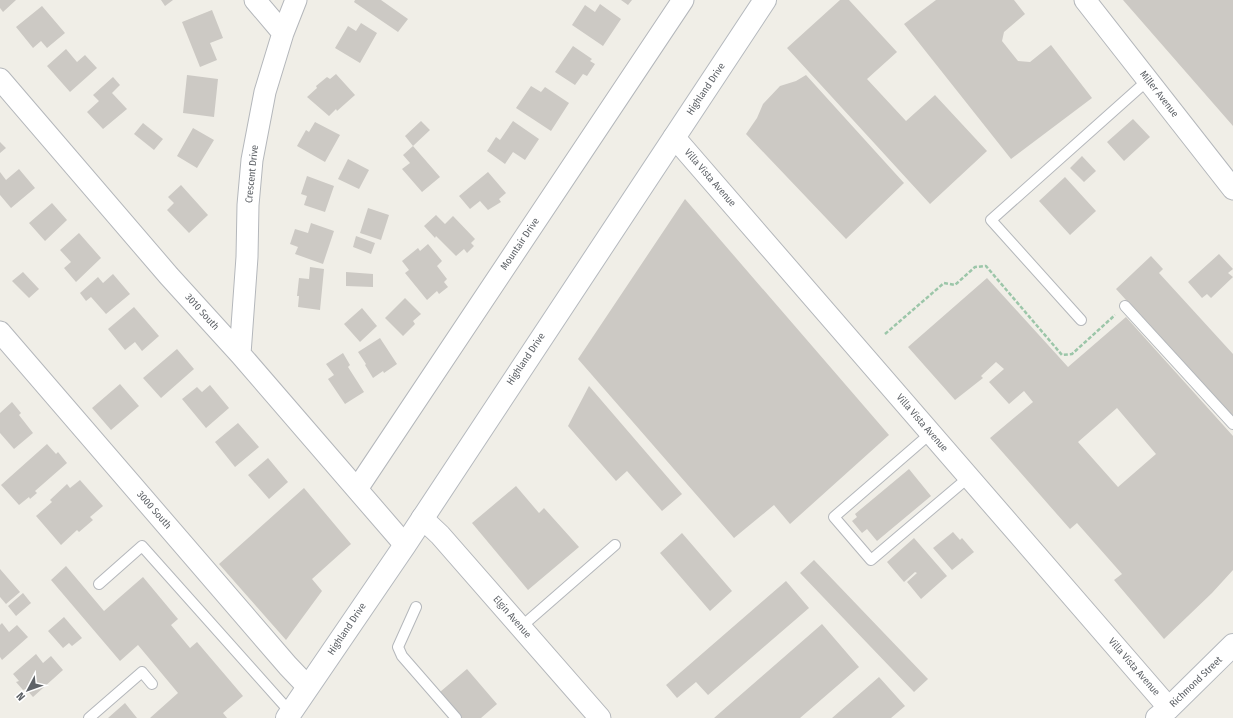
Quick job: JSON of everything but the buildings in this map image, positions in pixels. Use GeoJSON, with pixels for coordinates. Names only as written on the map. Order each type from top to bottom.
{"type":"FeatureCollection","features":[{"type":"Feature","properties":{"kind":"main road","name":"Highland Drive"},"geometry":{"type":"LineString","coordinates":[[289,716],[405,544],[765,0]]}},
{"type":"Feature","properties":{"kind":"main road","name":"Richmond Street"},"geometry":{"type":"LineString","coordinates":[[1163,713],[1233,645]]}},
{"type":"Feature","properties":{"kind":"street"},"geometry":{"type":"LineString","coordinates":[[255,0],[283,33]]}},
{"type":"Feature","properties":{"kind":"street","name":"Crescent Drive"},"geometry":{"type":"LineString","coordinates":[[240,354],[247,265],[248,205],[252,160],[265,92],[283,33],[296,0]]}},
{"type":"Feature","properties":{"kind":"street","name":"Mountair Drive"},"geometry":{"type":"LineString","coordinates":[[357,489],[683,0]]}},
{"type":"Feature","properties":{"kind":"street","name":"Miller Avenue"},"geometry":{"type":"LineString","coordinates":[[1085,0],[1232,187]]}},
{"type":"Feature","properties":{"kind":"street","name":"3010 South"},"geometry":{"type":"LineString","coordinates":[[0,79],[169,276],[240,354],[405,544]]}},
{"type":"Feature","properties":{"kind":"street","name":"Villa Vista Avenue"},"geometry":{"type":"LineString","coordinates":[[674,137],[931,433],[1163,713]]}},
{"type":"Feature","properties":{"kind":"street","name":"3000 South"},"geometry":{"type":"LineString","coordinates":[[0,332],[288,666],[308,687]]}},
{"type":"Feature","properties":{"kind":"street","name":"Elgin Avenue"},"geometry":{"type":"LineString","coordinates":[[422,518],[440,535],[600,718]]}},
{"type":"Feature","properties":{"kind":"lane"},"geometry":{"type":"LineString","coordinates":[[1081,320],[991,220],[1148,80]]}},
{"type":"Feature","properties":{"kind":"lane"},"geometry":{"type":"LineString","coordinates":[[1125,306],[1233,424]]}},
{"type":"Feature","properties":{"kind":"lane"},"geometry":{"type":"LineString","coordinates":[[931,433],[834,517],[871,560],[968,477]]}},
{"type":"Feature","properties":{"kind":"lane"},"geometry":{"type":"LineString","coordinates":[[520,627],[614,545]]}},
{"type":"Feature","properties":{"kind":"lane"},"geometry":{"type":"LineString","coordinates":[[99,584],[142,546],[289,716]]}},
{"type":"Feature","properties":{"kind":"lane"},"geometry":{"type":"LineString","coordinates":[[416,607],[398,647],[402,656],[456,718]]}},
{"type":"Feature","properties":{"kind":"lane"},"geometry":{"type":"LineString","coordinates":[[89,718],[142,672],[152,684]]}},
{"type":"Feature","properties":{"kind":"path"},"geometry":{"type":"LineString","coordinates":[[885,334],[944,283],[955,285],[975,267],[986,266],[1062,354],[1072,354],[1125,306]]}}]}
